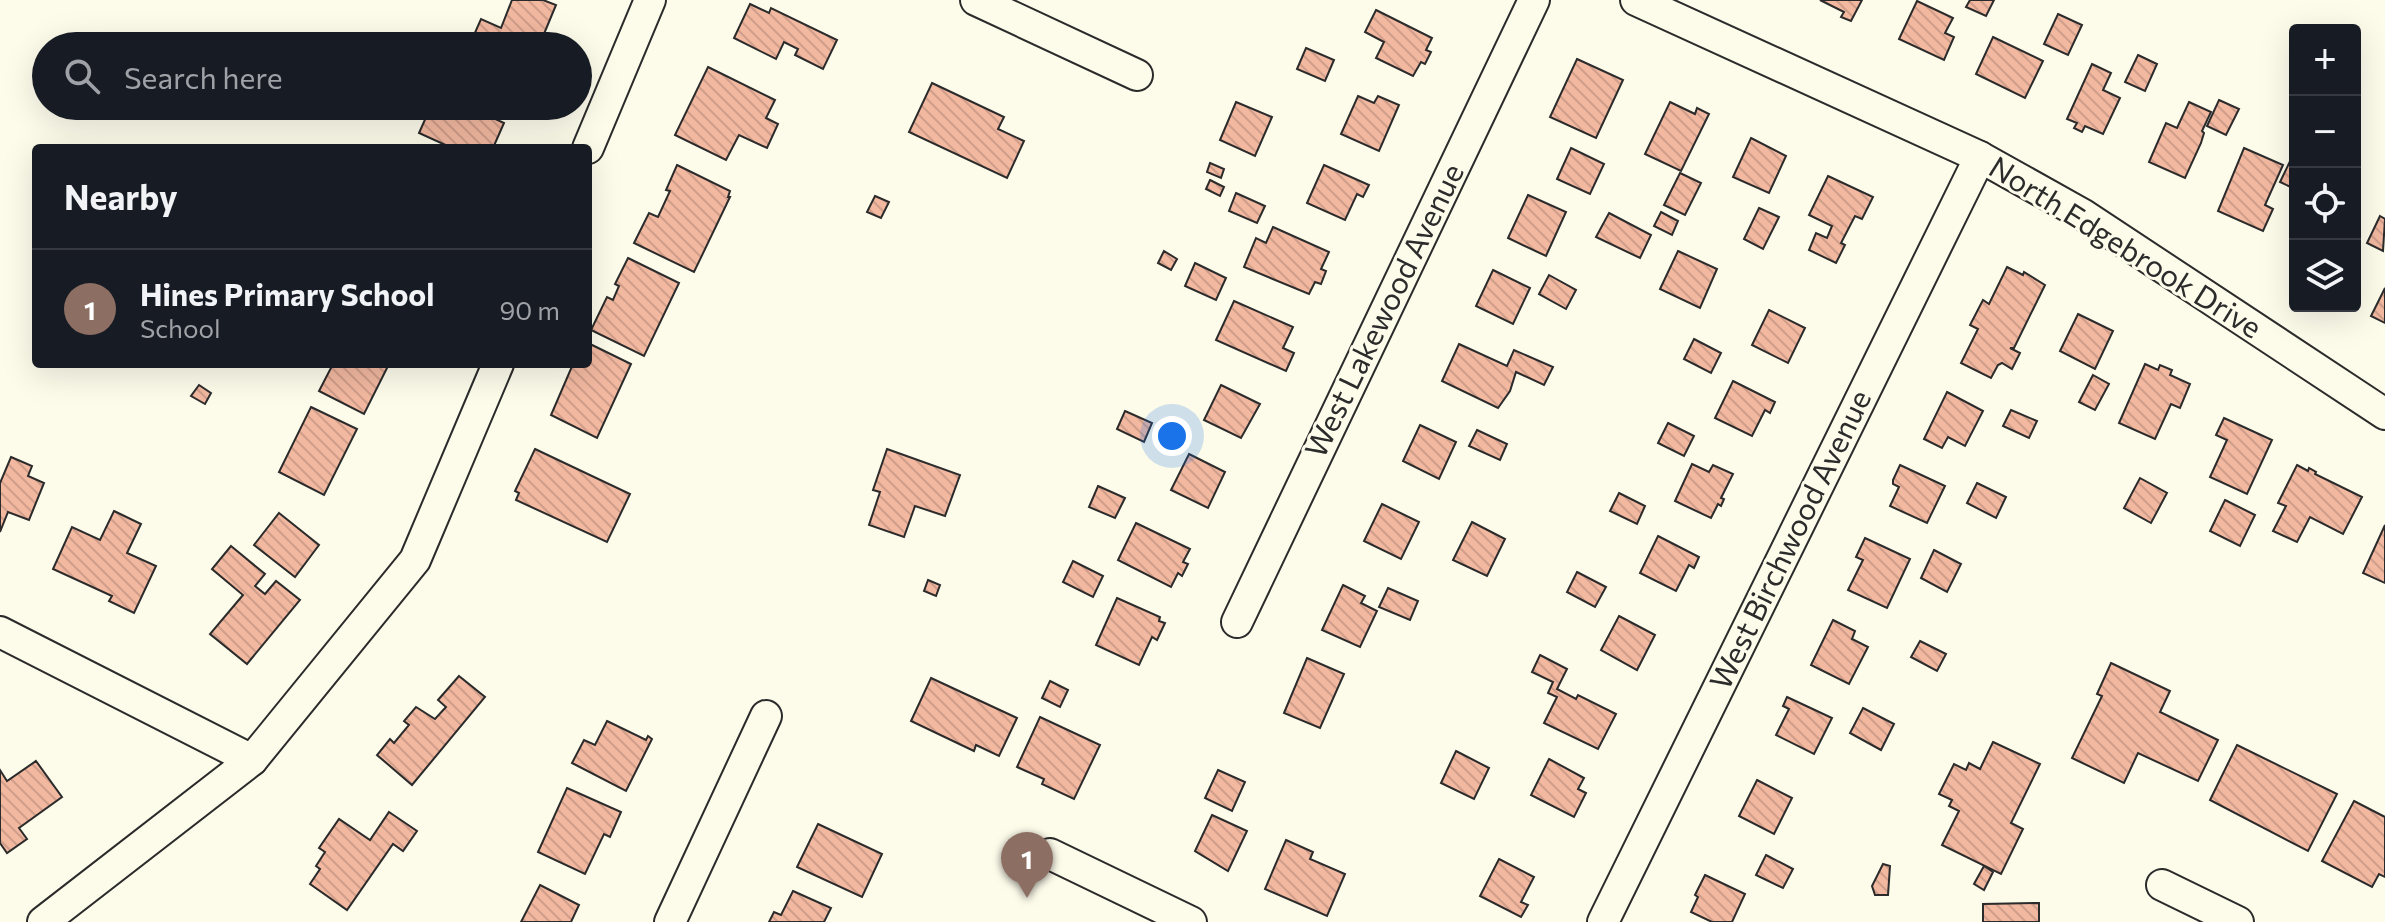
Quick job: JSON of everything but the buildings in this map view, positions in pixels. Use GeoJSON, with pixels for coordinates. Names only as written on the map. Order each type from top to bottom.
{"type":"FeatureCollection","features":[{"type":"Feature","properties":{"kind":"street"},"geometry":{"type":"LineString","coordinates":[[590,144],[650,0]]}},
{"type":"Feature","properties":{"kind":"street"},"geometry":{"type":"LineString","coordinates":[[976,0],[1137,75]]}},
{"type":"Feature","properties":{"kind":"street","name":"West Lakewood Avenue"},"geometry":{"type":"LineString","coordinates":[[1237,622],[1534,0]]}},
{"type":"Feature","properties":{"kind":"street","name":"North Edgebrook Drive"},"geometry":{"type":"LineString","coordinates":[[1636,0],[1980,157],[2082,214],[2385,414]]}},
{"type":"Feature","properties":{"kind":"street","name":"West Birchwood Avenue"},"geometry":{"type":"LineString","coordinates":[[1603,922],[1980,157]]}},
{"type":"Feature","properties":{"kind":"street"},"geometry":{"type":"LineString","coordinates":[[43,922],[252,760],[415,560],[496,368]]}},
{"type":"Feature","properties":{"kind":"street"},"geometry":{"type":"LineString","coordinates":[[0,632],[252,760]]}},
{"type":"Feature","properties":{"kind":"street"},"geometry":{"type":"LineString","coordinates":[[670,922],[766,716]]}},
{"type":"Feature","properties":{"kind":"street"},"geometry":{"type":"LineString","coordinates":[[1050,854],[1191,922]]}},
{"type":"Feature","properties":{"kind":"street"},"geometry":{"type":"LineString","coordinates":[[2162,885],[2238,922]]}},
{"type":"Feature","properties":{"kind":"place","name":"Hines Primary School"},"geometry":{"type":"Point","coordinates":[1027,898]}}]}
